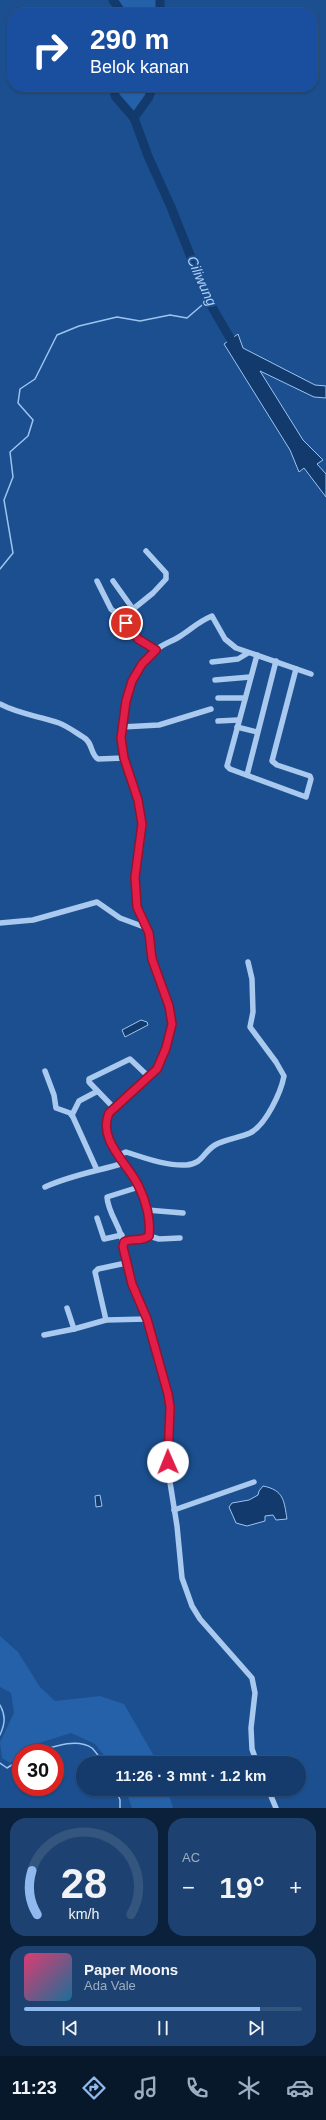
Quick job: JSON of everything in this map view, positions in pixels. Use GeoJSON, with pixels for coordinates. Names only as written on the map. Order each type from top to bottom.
{"type":"FeatureCollection","features":[{"type":"Feature","properties":{"kind":"street"},"geometry":{"type":"LineString","coordinates":[[122,618],[153,593],[166,577],[165,572],[146,551]]}},
{"type":"Feature","properties":{"kind":"street"},"geometry":{"type":"LineString","coordinates":[[97,581],[109,607],[122,618],[138,639],[156,650]]}},
{"type":"Feature","properties":{"kind":"street"},"geometry":{"type":"LineString","coordinates":[[113,582],[133,609]]}},
{"type":"Feature","properties":{"kind":"street"},"geometry":{"type":"LineString","coordinates":[[149,1236],[147,1210],[139,1187],[110,1142],[107,1133],[108,1115],[113,1108],[157,1069],[161,1062],[172,1021],[169,1006],[152,959],[147,928],[138,912],[135,890],[142,832],[138,800],[124,758],[122,727],[126,701],[135,676],[156,650],[182,635],[197,623],[212,616],[229,644],[248,653],[311,674]]}},
{"type":"Feature","properties":{"kind":"street"},"geometry":{"type":"LineString","coordinates":[[212,662],[238,658],[248,653]]}},
{"type":"Feature","properties":{"kind":"street"},"geometry":{"type":"LineString","coordinates":[[256,655],[226,764],[230,769],[306,797],[311,779],[310,776],[277,765],[272,761],[296,669]]}},
{"type":"Feature","properties":{"kind":"street"},"geometry":{"type":"LineString","coordinates":[[247,776],[256,732],[276,662]]}},
{"type":"Feature","properties":{"kind":"street"},"geometry":{"type":"LineString","coordinates":[[215,680],[250,677]]}},
{"type":"Feature","properties":{"kind":"street"},"geometry":{"type":"LineString","coordinates":[[218,698],[244,698]]}},
{"type":"Feature","properties":{"kind":"street"},"geometry":{"type":"LineString","coordinates":[[0,704],[12,710],[64,725],[88,740],[95,757],[98,759],[124,758]]}},
{"type":"Feature","properties":{"kind":"street"},"geometry":{"type":"LineString","coordinates":[[122,727],[159,725],[211,709]]}},
{"type":"Feature","properties":{"kind":"street"},"geometry":{"type":"LineString","coordinates":[[218,721],[238,720]]}},
{"type":"Feature","properties":{"kind":"street"},"geometry":{"type":"LineString","coordinates":[[236,727],[256,732]]}},
{"type":"Feature","properties":{"kind":"street"},"geometry":{"type":"LineString","coordinates":[[0,923],[33,920],[97,902],[120,918],[147,928]]}},
{"type":"Feature","properties":{"kind":"street"},"geometry":{"type":"LineString","coordinates":[[119,1155],[126,1152],[148,1159],[184,1165],[192,1163],[202,1159],[216,1145],[254,1130],[268,1113],[278,1094],[284,1076],[280,1067],[250,1027],[253,1012],[252,979],[248,962]]}},
{"type":"Feature","properties":{"kind":"street"},"geometry":{"type":"LineString","coordinates":[[113,1108],[96,1092],[89,1079],[128,1059],[134,1061],[149,1077]]}},
{"type":"Feature","properties":{"kind":"street"},"geometry":{"type":"LineString","coordinates":[[45,1071],[54,1094],[57,1109],[72,1115],[97,1170]]}},
{"type":"Feature","properties":{"kind":"street"},"geometry":{"type":"LineString","coordinates":[[72,1115],[79,1102],[96,1092]]}},
{"type":"Feature","properties":{"kind":"street"},"geometry":{"type":"LineString","coordinates":[[45,1187],[66,1177],[78,1176],[124,1162]]}},
{"type":"Feature","properties":{"kind":"street"},"geometry":{"type":"LineString","coordinates":[[139,1187],[107,1197],[113,1219],[122,1235],[126,1263],[132,1284],[147,1319],[169,1400],[167,1448],[182,1578],[192,1606],[209,1631],[248,1673],[254,1684],[252,1749],[254,1756]]}},
{"type":"Feature","properties":{"kind":"street"},"geometry":{"type":"LineString","coordinates":[[147,1210],[183,1213]]}},
{"type":"Feature","properties":{"kind":"street"},"geometry":{"type":"LineString","coordinates":[[97,1218],[104,1239],[122,1235]]}},
{"type":"Feature","properties":{"kind":"street"},"geometry":{"type":"LineString","coordinates":[[123,1244],[127,1241],[144,1239],[149,1236],[159,1239],[180,1238]]}},
{"type":"Feature","properties":{"kind":"street"},"geometry":{"type":"LineString","coordinates":[[106,1320],[95,1272],[98,1269],[126,1263]]}},
{"type":"Feature","properties":{"kind":"street"},"geometry":{"type":"LineString","coordinates":[[67,1308],[74,1329]]}},
{"type":"Feature","properties":{"kind":"street"},"geometry":{"type":"LineString","coordinates":[[44,1335],[74,1329],[106,1320],[147,1319]]}},
{"type":"Feature","properties":{"kind":"street"},"geometry":{"type":"LineString","coordinates":[[174,1510],[254,1482]]}},
{"type":"Feature","properties":{"kind":"street"},"geometry":{"type":"LineString","coordinates":[[271,1796],[276,1808]]}},
{"type":"Feature","properties":{"kind":"shaded area"},"geometry":{"type":"Polygon","coordinates":[[[113,0],[160,0],[160,8],[119,8],[113,0]]]}},
{"type":"Feature","properties":{"kind":"shaded area"},"geometry":{"type":"Polygon","coordinates":[[[115,92],[150,92],[149,97],[134,118],[115,96],[115,92]]]}},
{"type":"Feature","properties":{"kind":"shaded area"},"geometry":{"type":"Polygon","coordinates":[[[238,334],[243,348],[315,385],[326,386],[326,398],[314,397],[260,371],[303,440],[323,460],[317,464],[326,474],[326,497],[304,468],[299,472],[290,450],[224,344],[238,334]]]}},
{"type":"Feature","properties":{"kind":"shaded area"},"geometry":{"type":"Polygon","coordinates":[[[141,1020],[147,1022],[148,1025],[125,1037],[122,1030],[141,1020]]]}},
{"type":"Feature","properties":{"kind":"shaded area"},"geometry":{"type":"Polygon","coordinates":[[[263,1486],[275,1490],[282,1497],[287,1519],[276,1520],[273,1515],[265,1516],[265,1521],[247,1526],[236,1523],[229,1507],[232,1503],[249,1500],[258,1495],[263,1486]]]}},
{"type":"Feature","properties":{"kind":"shaded area"},"geometry":{"type":"Polygon","coordinates":[[[100,1495],[102,1506],[96,1507],[95,1496],[100,1495]]]}},
{"type":"Feature","properties":{"kind":"shaded area"},"geometry":{"type":"Polygon","coordinates":[[[0,1636],[18,1652],[40,1687],[55,1701],[100,1696],[124,1704],[154,1756],[104,1756],[95,1744],[71,1733],[36,1744],[12,1744],[12,1762],[10,1763],[2,1758],[0,1742],[14,1713],[11,1693],[0,1687],[0,1636]]]}},
{"type":"Feature","properties":{"kind":"shaded area"},"geometry":{"type":"Polygon","coordinates":[[[128,1796],[169,1796],[173,1808],[132,1808],[128,1796]]]}},
{"type":"Feature","properties":{"kind":"waterway","name":"Ciliwung"},"geometry":{"type":"LineString","coordinates":[[113,0],[119,8]]}},
{"type":"Feature","properties":{"kind":"waterway","name":"Ciliwung"},"geometry":{"type":"LineString","coordinates":[[160,0],[160,8]]}},
{"type":"Feature","properties":{"kind":"waterway","name":"Ciliwung"},"geometry":{"type":"LineString","coordinates":[[115,92],[115,96],[134,118],[148,156],[171,207],[208,300],[237,350]]}},
{"type":"Feature","properties":{"kind":"waterway","name":"Ciliwung"},"geometry":{"type":"LineString","coordinates":[[134,118],[149,97],[150,92]]}},
{"type":"Feature","properties":{"kind":"waterway"},"geometry":{"type":"LineString","coordinates":[[0,569],[13,553],[4,500],[13,477],[10,452],[28,436],[33,420],[18,403],[20,389],[35,379],[57,335],[79,326],[117,317],[140,321],[170,315],[187,318],[208,300]]}},
{"type":"Feature","properties":{"kind":"waterway"},"geometry":{"type":"LineString","coordinates":[[0,1705],[4,1720],[0,1735]]}},
{"type":"Feature","properties":{"kind":"waterway"},"geometry":{"type":"LineString","coordinates":[[63,1744],[78,1743],[86,1745],[92,1748],[99,1756]]}},
{"type":"Feature","properties":{"kind":"waterway"},"geometry":{"type":"LineString","coordinates":[[0,1763],[7,1768],[12,1765]]}},
{"type":"Feature","properties":{"kind":"waterway"},"geometry":{"type":"LineString","coordinates":[[119,1796],[120,1808]]}},
{"type":"Feature","properties":{"kind":"route"},"geometry":{"type":"LineString","coordinates":[[126,623],[138,639],[156,650],[142,664],[132,681],[123,715],[121,738],[124,758],[138,800],[142,824],[135,877],[137,907],[149,933],[152,959],[158,980],[166,996],[172,1018],[172,1024],[166,1048],[159,1067],[113,1108],[108,1115],[106,1125],[107,1136],[110,1142],[133,1175],[146,1203],[149,1236],[144,1239],[124,1242],[123,1252],[132,1284],[147,1319],[156,1356],[168,1394],[170,1407],[167,1448],[168,1462]]}}]}
